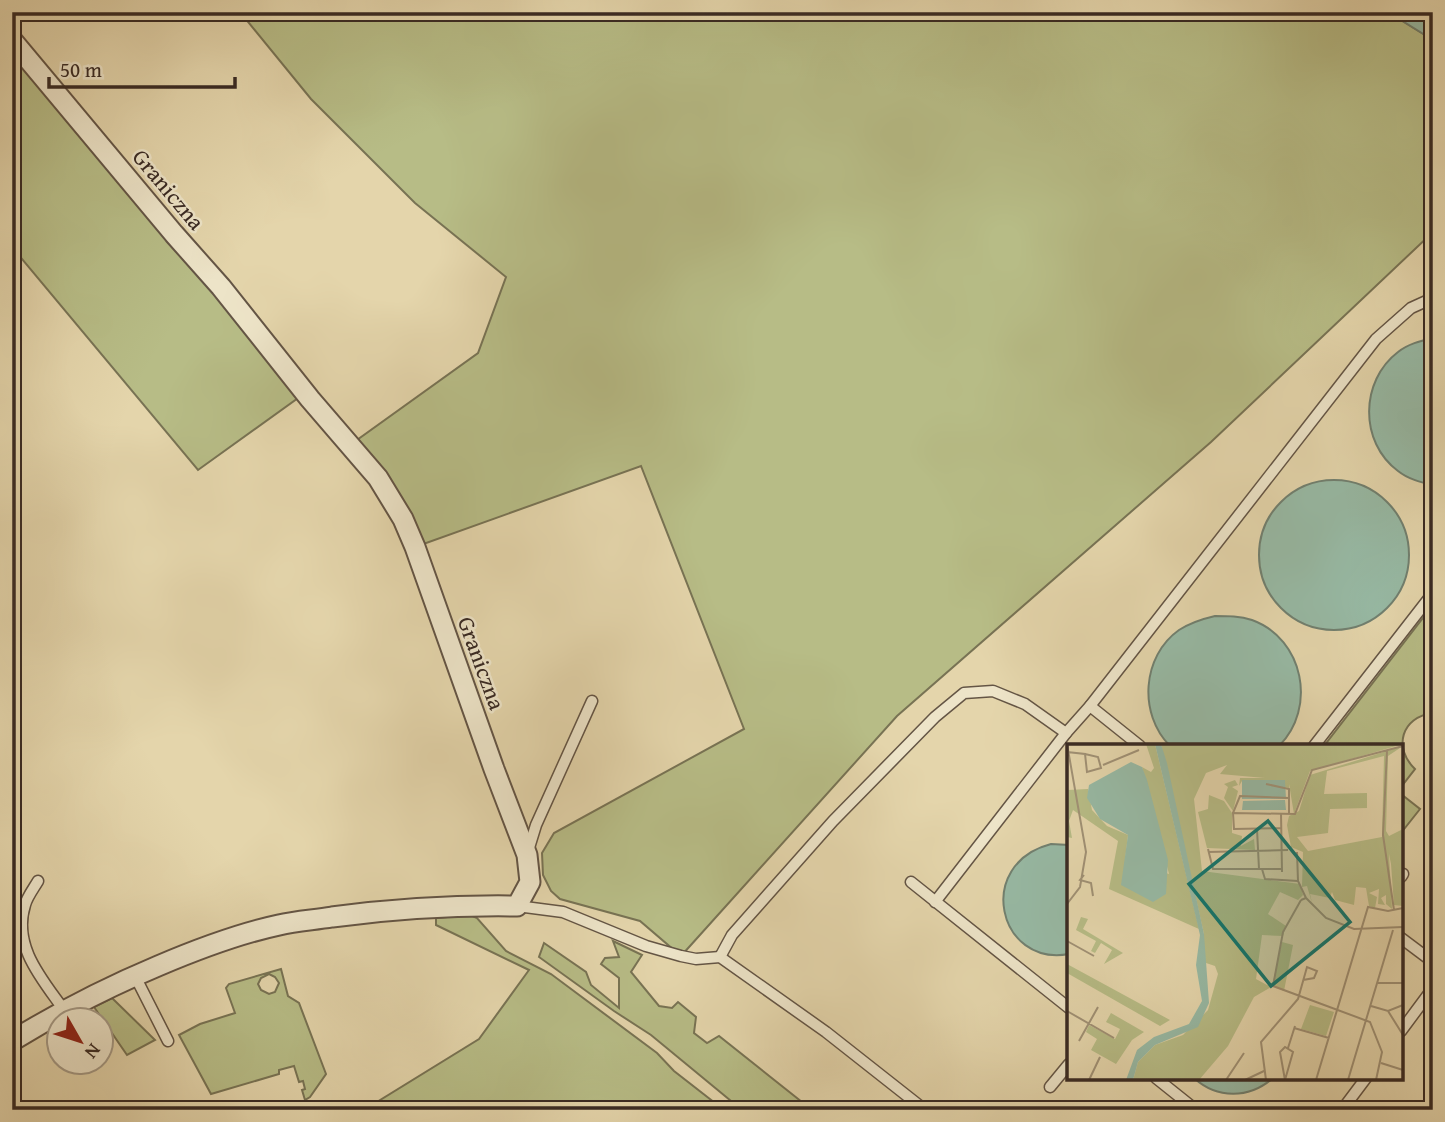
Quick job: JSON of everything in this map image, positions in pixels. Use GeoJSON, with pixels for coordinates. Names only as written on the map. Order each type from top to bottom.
{"type":"FeatureCollection","features":[{"type":"Feature","properties":{"kind":"street","name":"Graniczna"},"geometry":{"type":"LineString","coordinates":[[12,40],[378,478],[403,519],[527,855],[530,882],[517,906]]}},
{"type":"Feature","properties":{"kind":"street"},"geometry":{"type":"LineString","coordinates":[[72,1006],[210,944],[279,925],[415,908],[517,906]]}},
{"type":"Feature","properties":{"kind":"street"},"geometry":{"type":"LineString","coordinates":[[12,1041],[46,1021]]}},
{"type":"Feature","properties":{"kind":"lane"},"geometry":{"type":"LineString","coordinates":[[935,902],[1376,340],[1411,308],[1433,298]]}},
{"type":"Feature","properties":{"kind":"lane"},"geometry":{"type":"LineString","coordinates":[[1316,744],[1433,593]]}},
{"type":"Feature","properties":{"kind":"lane"},"geometry":{"type":"LineString","coordinates":[[720,957],[732,935],[833,821],[935,717],[964,692],[993,691],[1025,704],[1066,733]]}},
{"type":"Feature","properties":{"kind":"lane"},"geometry":{"type":"LineString","coordinates":[[527,855],[536,825],[592,701]]}},
{"type":"Feature","properties":{"kind":"lane"},"geometry":{"type":"LineString","coordinates":[[1090,706],[1138,744]]}},
{"type":"Feature","properties":{"kind":"lane"},"geometry":{"type":"LineString","coordinates":[[38,881],[25,904],[22,926],[26,952],[61,1006]]}},
{"type":"Feature","properties":{"kind":"lane"},"geometry":{"type":"LineString","coordinates":[[912,882],[1067,1006]]}},
{"type":"Feature","properties":{"kind":"lane"},"geometry":{"type":"LineString","coordinates":[[517,906],[563,912],[646,946],[681,956],[695,959],[720,957],[826,1032],[925,1110]]}},
{"type":"Feature","properties":{"kind":"lane"},"geometry":{"type":"LineString","coordinates":[[1403,940],[1433,962]]}},
{"type":"Feature","properties":{"kind":"lane"},"geometry":{"type":"LineString","coordinates":[[135,976],[168,1041]]}},
{"type":"Feature","properties":{"kind":"lane"},"geometry":{"type":"LineString","coordinates":[[1403,1028],[1433,988]]}},
{"type":"Feature","properties":{"kind":"lane"},"geometry":{"type":"LineString","coordinates":[[1050,1087],[1067,1066]]}},
{"type":"Feature","properties":{"kind":"lane"},"geometry":{"type":"LineString","coordinates":[[1158,1080],[1193,1109]]}},
{"type":"Feature","properties":{"kind":"lane"},"geometry":{"type":"LineString","coordinates":[[1342,1110],[1364,1080]]}},
{"type":"Feature","properties":{"kind":"green space"},"geometry":{"type":"Polygon","coordinates":[[[240,12],[1388,12],[1433,40],[1433,232],[1211,442],[897,716],[681,956],[640,921],[560,899],[551,891],[543,875],[542,853],[554,833],[744,729],[641,466],[415,547],[350,445],[478,353],[506,277],[415,203],[311,99],[240,12]]]}},
{"type":"Feature","properties":{"kind":"green space"},"geometry":{"type":"Polygon","coordinates":[[[12,40],[305,393],[198,470],[12,247],[12,40]]]}},
{"type":"Feature","properties":{"kind":"green space"},"geometry":{"type":"Polygon","coordinates":[[[1433,605],[1433,713],[1414,720],[1407,727],[1403,743],[1408,761],[1415,769],[1403,784],[1403,744],[1326,744],[1433,605]]]}},
{"type":"Feature","properties":{"kind":"green space"},"geometry":{"type":"Polygon","coordinates":[[[1403,796],[1420,809],[1403,830],[1403,796]]]}},
{"type":"Feature","properties":{"kind":"green space"},"geometry":{"type":"Polygon","coordinates":[[[470,915],[477,918],[506,951],[551,974],[657,1053],[674,1071],[724,1110],[364,1110],[479,1039],[529,970],[436,925],[436,918],[470,915]]]}},
{"type":"Feature","properties":{"kind":"green space"},"geometry":{"type":"Polygon","coordinates":[[[613,941],[642,955],[631,972],[659,1006],[672,1008],[678,1002],[696,1017],[694,1033],[707,1043],[719,1036],[812,1110],[742,1110],[651,1035],[539,957],[544,943],[586,972],[591,985],[619,1008],[619,978],[601,964],[605,958],[619,957],[613,941]]]}},
{"type":"Feature","properties":{"kind":"green space"},"geometry":{"type":"Polygon","coordinates":[[[281,969],[288,996],[299,1003],[326,1074],[310,1097],[305,1100],[303,1081],[299,1082],[294,1066],[279,1070],[279,1074],[211,1094],[179,1035],[200,1024],[235,1013],[226,988],[229,984],[281,969]],[[269,974],[261,978],[258,984],[261,990],[269,994],[275,992],[279,983],[269,974]]]}},
{"type":"Feature","properties":{"kind":"green space"},"geometry":{"type":"Polygon","coordinates":[[[112,998],[155,1040],[127,1055],[116,1039],[116,1006],[96,1006],[112,998]]]}},
{"type":"Feature","properties":{"kind":"shaded area"},"geometry":{"type":"Polygon","coordinates":[[[1388,12],[1433,12],[1433,40],[1388,12]]]}},
{"type":"Feature","properties":{"kind":"shaded area"},"geometry":{"type":"Polygon","coordinates":[[[1433,338],[1433,485],[1406,476],[1385,459],[1376,444],[1369,412],[1376,379],[1385,364],[1406,347],[1433,338]]]}},
{"type":"Feature","properties":{"kind":"shaded area"},"geometry":{"type":"Polygon","coordinates":[[[1334,480],[1363,486],[1387,502],[1403,526],[1409,555],[1403,584],[1387,608],[1363,624],[1334,630],[1305,624],[1281,608],[1265,584],[1259,555],[1265,526],[1281,502],[1305,486],[1334,480]]]}},
{"type":"Feature","properties":{"kind":"shaded area"},"geometry":{"type":"Polygon","coordinates":[[[1215,616],[1252,620],[1270,629],[1283,642],[1293,658],[1301,694],[1298,713],[1291,730],[1280,744],[1168,744],[1160,733],[1149,702],[1151,670],[1167,641],[1179,630],[1215,616]]]}},
{"type":"Feature","properties":{"kind":"shaded area"},"geometry":{"type":"Polygon","coordinates":[[[1051,844],[1067,845],[1067,954],[1045,954],[1025,945],[1012,930],[1005,911],[1004,891],[1011,871],[1027,855],[1051,844]]]}},
{"type":"Feature","properties":{"kind":"shaded area"},"geometry":{"type":"Polygon","coordinates":[[[1197,1080],[1270,1080],[1254,1090],[1233,1094],[1203,1085],[1197,1080]]]}}]}
